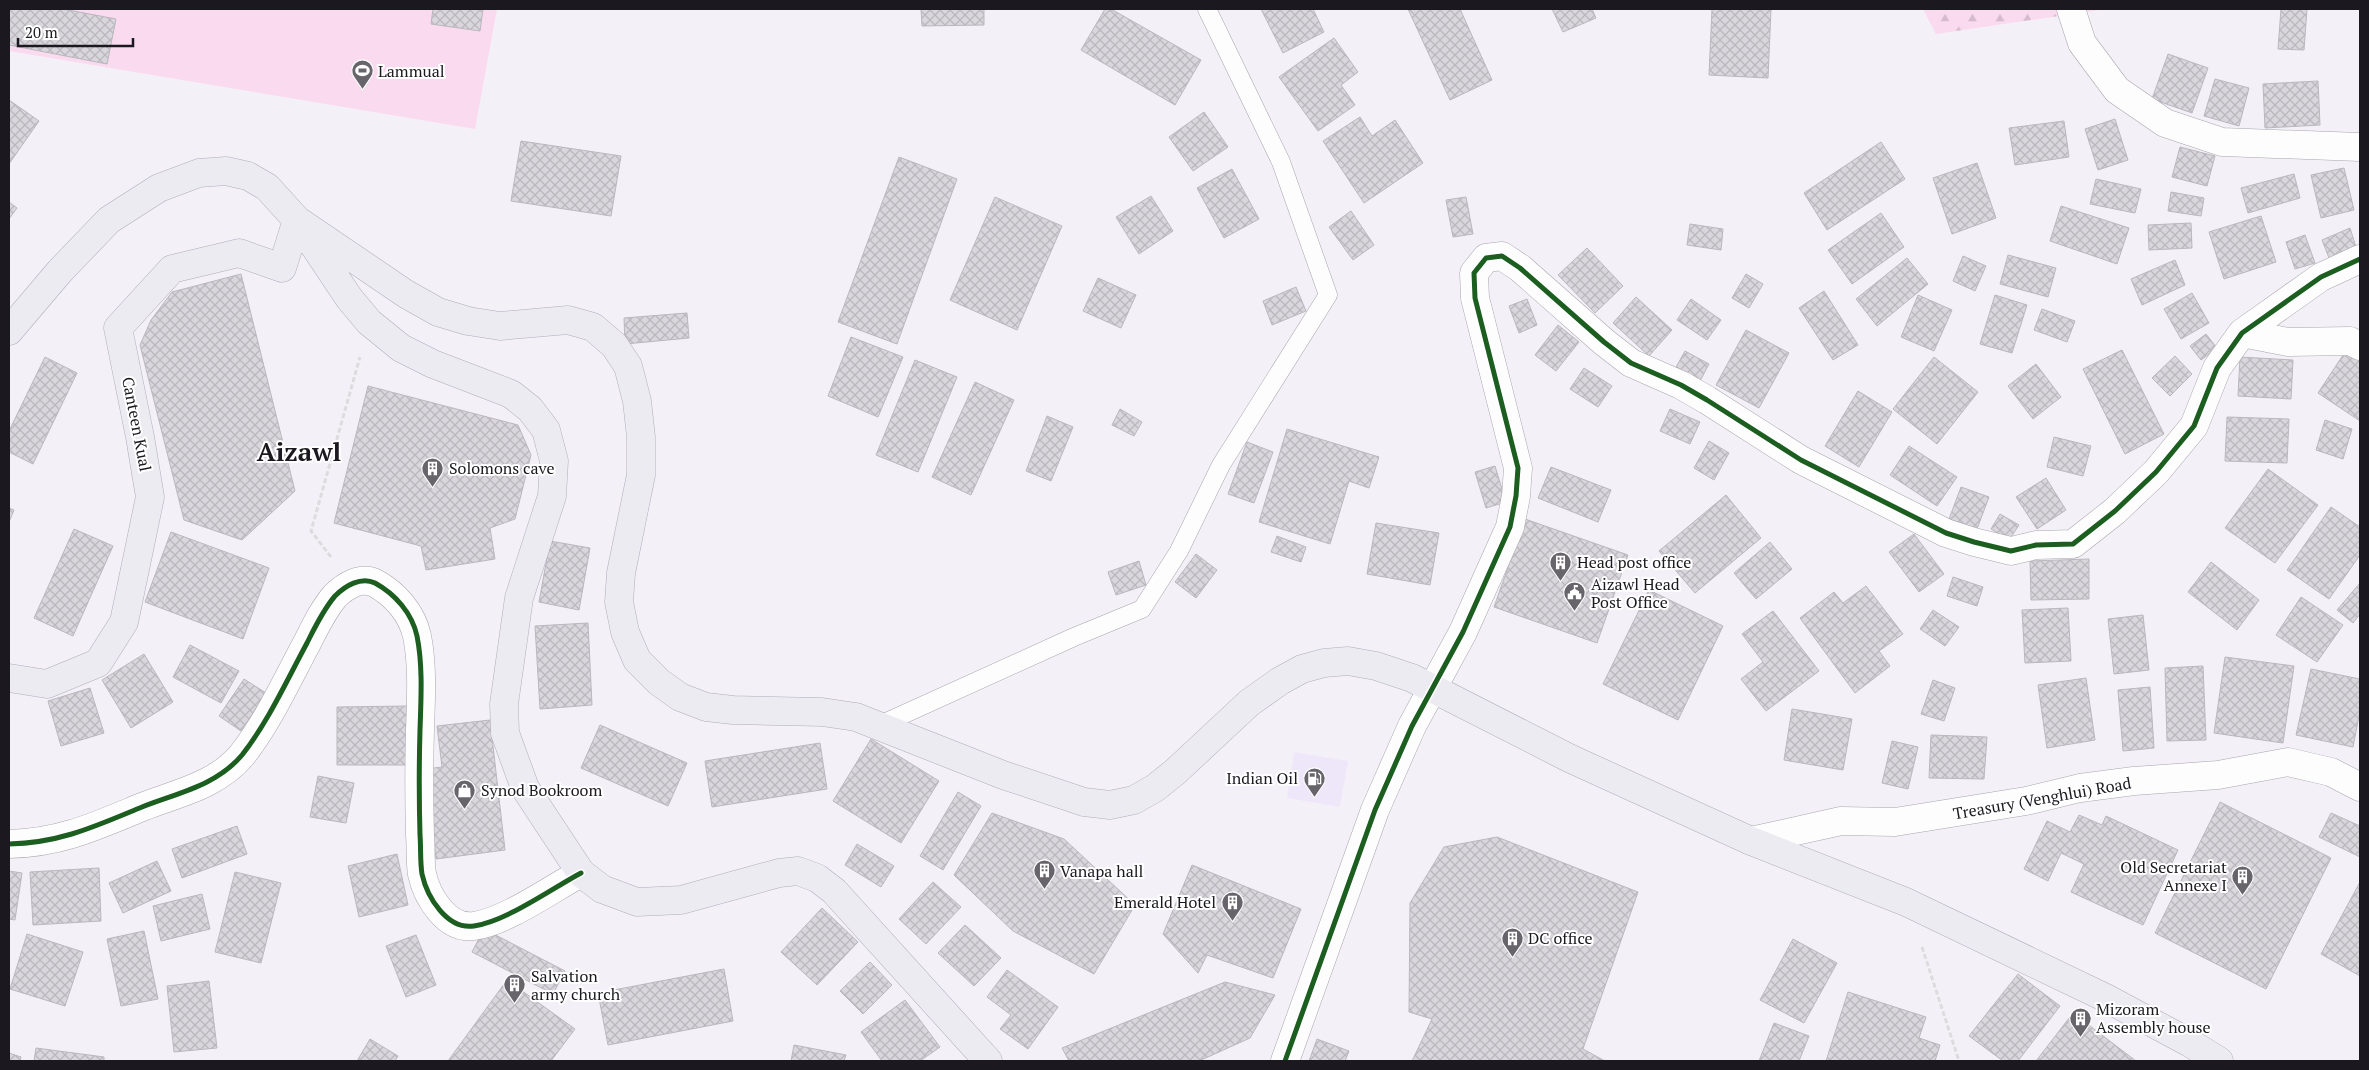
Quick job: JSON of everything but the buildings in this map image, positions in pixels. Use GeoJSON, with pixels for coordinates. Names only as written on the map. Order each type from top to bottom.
{"type":"FeatureCollection","features":[{"type":"Feature","properties":{"kind":"main road"},"geometry":{"type":"LineString","coordinates":[[9,331],[60,270],[109,220],[159,188],[199,172],[226,171],[248,176],[267,187],[297,220],[349,298],[369,322],[401,348],[433,364],[511,394],[530,409],[546,430],[554,461],[552,496],[519,598],[504,704],[505,733],[525,788],[581,873],[602,888],[637,902],[681,900],[779,873],[798,871],[818,878],[834,891],[988,1061]]}},
{"type":"Feature","properties":{"kind":"main road"},"geometry":{"type":"LineString","coordinates":[[297,220],[406,294],[438,312],[468,321],[500,326],[568,320],[593,328],[614,345],[628,366],[637,400],[641,437],[641,475],[621,574],[619,602],[625,632],[637,660],[659,682],[680,696],[706,707],[733,710],[822,712],[856,717],[1012,778],[1084,802],[1110,805],[1134,800],[1155,788],[1176,772],[1248,703],[1280,681],[1302,669],[1324,663],[1348,661],[1376,666],[1432,688],[1569,758],[1751,841],[1906,902],[2106,998],[2220,1061]]}},
{"type":"Feature","properties":{"kind":"main road","name":"Canteen Kual"},"geometry":{"type":"LineString","coordinates":[[9,678],[47,684],[98,663],[124,622],[150,497],[118,328],[172,269],[239,253],[282,268],[297,220]]}},
{"type":"Feature","properties":{"kind":"street"},"geometry":{"type":"LineString","coordinates":[[2071,9],[2082,43],[2117,90],[2165,123],[2222,142],[2360,147]]}},
{"type":"Feature","properties":{"kind":"street"},"geometry":{"type":"LineString","coordinates":[[1285,1061],[1374,810],[1394,764],[1432,688],[1463,632],[1510,527],[1516,496],[1518,468],[1475,298],[1474,273],[1486,258],[1502,256],[1520,268],[1604,342],[1631,363],[1681,385],[1801,460],[1946,533],[1974,542],[2011,550],[2036,545],[2073,544],[2115,511],[2156,472],[2194,426],[2218,368],[2242,334],[2258,320],[2321,277],[2360,259]]}},
{"type":"Feature","properties":{"kind":"street"},"geometry":{"type":"LineString","coordinates":[[2242,334],[2288,342],[2350,341],[2360,346]]}},
{"type":"Feature","properties":{"kind":"street"},"geometry":{"type":"LineString","coordinates":[[9,844],[53,839],[93,828],[143,807],[204,785],[224,771],[241,756],[255,735],[320,618],[336,596],[352,583],[372,581],[388,591],[407,611],[416,634],[420,659],[421,698],[418,789],[422,873],[429,895],[439,910],[455,922],[472,926],[499,919],[581,873]]}},
{"type":"Feature","properties":{"kind":"street","name":"Treasury (Venghlui) Road"},"geometry":{"type":"LineString","coordinates":[[1751,841],[1841,821],[1894,822],[2026,801],[2080,788],[2134,781],[2218,774],[2288,762],[2331,772],[2360,787]]}},
{"type":"Feature","properties":{"kind":"lane"},"geometry":{"type":"LineString","coordinates":[[880,725],[1074,637],[1142,609],[1179,551],[1221,464],[1328,295],[1281,162],[1207,9]]}},
{"type":"Feature","properties":{"kind":"path"},"geometry":{"type":"LineString","coordinates":[[352,583],[311,531],[369,322]]}},
{"type":"Feature","properties":{"kind":"path"},"geometry":{"type":"LineString","coordinates":[[1906,902],[1959,1061]]}},
{"type":"Feature","properties":{"kind":"shaded area"},"geometry":{"type":"Polygon","coordinates":[[[1294,752],[1348,761],[1340,807],[1287,798],[1294,752]]]}},
{"type":"Feature","properties":{"kind":"green space","name":"Lammual"},"geometry":{"type":"Polygon","coordinates":[[[9,9],[497,9],[475,129],[9,51],[9,9]]]}},
{"type":"Feature","properties":{"kind":"green space"},"geometry":{"type":"Polygon","coordinates":[[[1923,9],[2106,9],[1936,34],[1923,9]]]}},
{"type":"Feature","properties":{"kind":"cycle path"},"geometry":{"type":"LineString","coordinates":[[1285,1061],[1375,810],[1412,726],[1463,632],[1510,527],[1516,496],[1518,468],[1475,298],[1474,273],[1486,258],[1502,256],[1520,268],[1604,342],[1631,363],[1681,385],[1801,460],[1946,533],[2011,551],[2036,545],[2073,544],[2115,511],[2156,472],[2194,426],[2217,368],[2242,333],[2321,277],[2360,259]]}},
{"type":"Feature","properties":{"kind":"cycle path"},"geometry":{"type":"LineString","coordinates":[[9,844],[61,837],[109,821],[195,787],[232,766],[260,729],[331,601],[348,586],[359,581],[370,581],[382,587],[402,605],[415,628],[417,636],[421,683],[419,782],[421,869],[428,892],[434,902],[455,923],[464,926],[474,926],[500,918],[529,904],[581,873]]}},
{"type":"Feature","properties":{"kind":"place","name":"Lammual"},"geometry":{"type":"Point","coordinates":[362,90]}},
{"type":"Feature","properties":{"kind":"place","name":"Solomons cave"},"geometry":{"type":"Point","coordinates":[433,487]}},
{"type":"Feature","properties":{"kind":"place","name":"Head post office"},"geometry":{"type":"Point","coordinates":[1561,581]}},
{"type":"Feature","properties":{"kind":"place","name":"Aizawl Head Post Office"},"geometry":{"type":"Point","coordinates":[1575,612]}},
{"type":"Feature","properties":{"kind":"place","name":"Indian Oil"},"geometry":{"type":"Point","coordinates":[1314,797]}},
{"type":"Feature","properties":{"kind":"place","name":"Synod Bookroom"},"geometry":{"type":"Point","coordinates":[465,809]}},
{"type":"Feature","properties":{"kind":"place","name":"Vanapa hall"},"geometry":{"type":"Point","coordinates":[1044,890]}},
{"type":"Feature","properties":{"kind":"place","name":"Old Secretariat Annexe I"},"geometry":{"type":"Point","coordinates":[2243,895]}},
{"type":"Feature","properties":{"kind":"place","name":"Emerald Hotel"},"geometry":{"type":"Point","coordinates":[1232,921]}},
{"type":"Feature","properties":{"kind":"place","name":"DC office"},"geometry":{"type":"Point","coordinates":[1512,957]}},
{"type":"Feature","properties":{"kind":"place","name":"Salvation army church"},"geometry":{"type":"Point","coordinates":[515,1004]}},
{"type":"Feature","properties":{"kind":"place","name":"Mizoram Assembly house"},"geometry":{"type":"Point","coordinates":[2080,1037]}},
{"type":"Feature","properties":{"kind":"district","name":"Aizawl"},"geometry":{"type":"Point","coordinates":[299,451]}}]}
